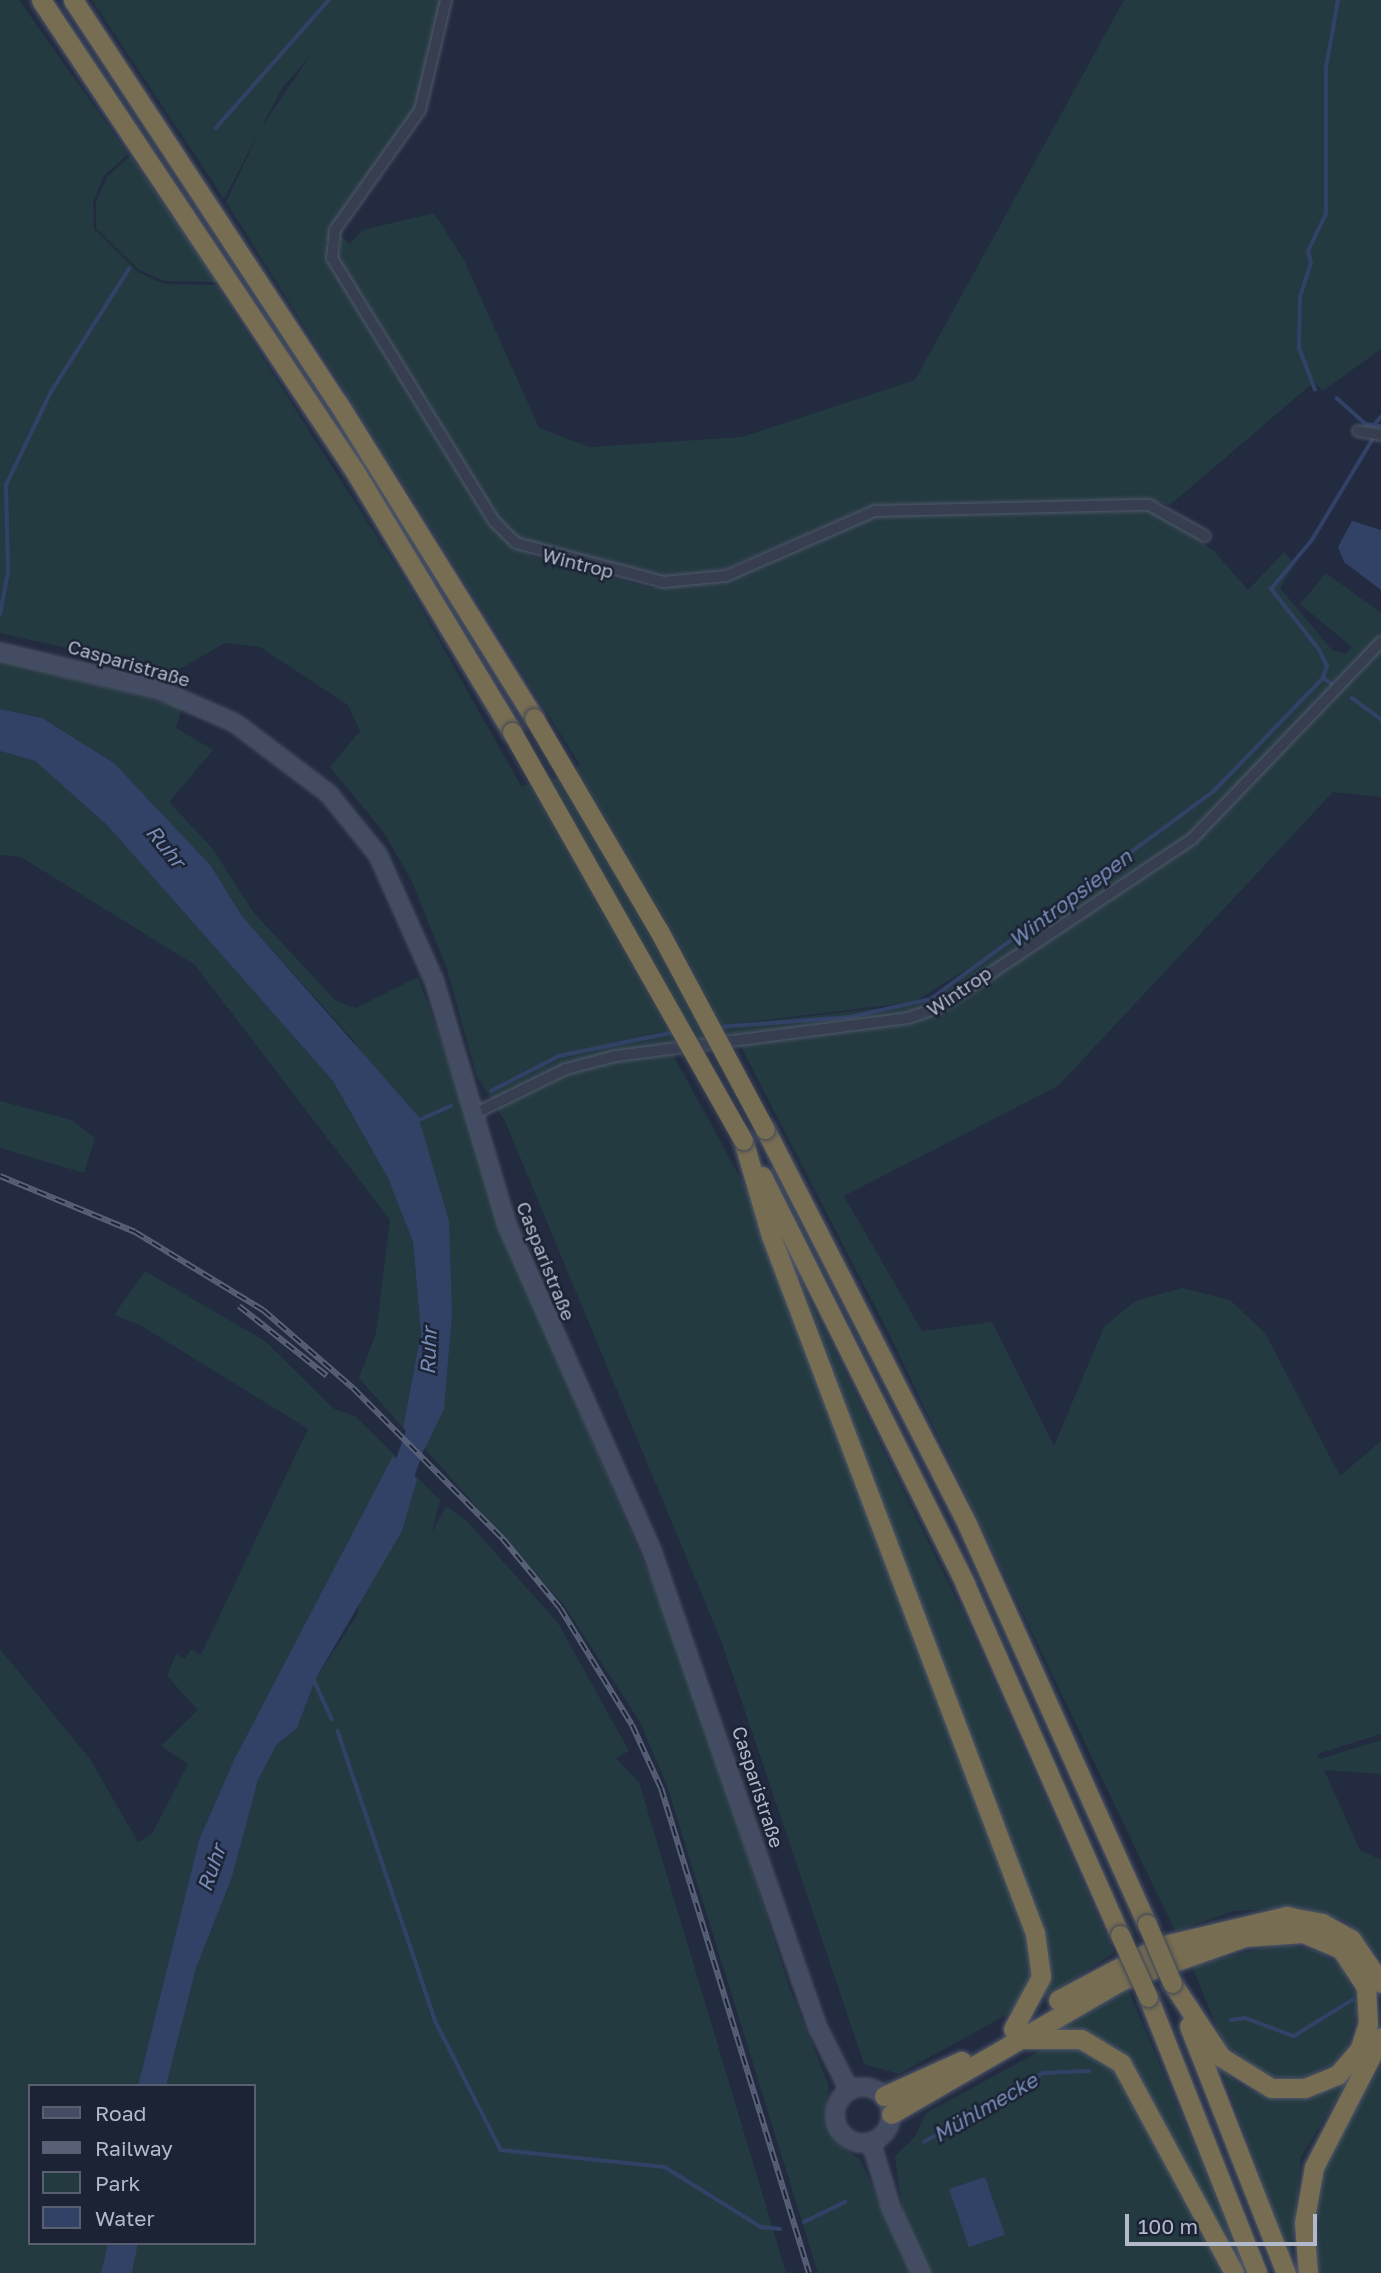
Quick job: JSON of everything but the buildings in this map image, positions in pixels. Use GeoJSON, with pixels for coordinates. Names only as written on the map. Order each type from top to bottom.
{"type":"FeatureCollection","features":[{"type":"Feature","properties":{"kind":"highway"},"geometry":{"type":"LineString","coordinates":[[41,0],[354,470],[512,732],[743,1140],[965,1584],[1147,1997],[1257,2273]]}},
{"type":"Feature","properties":{"kind":"highway"},"geometry":{"type":"LineString","coordinates":[[73,0],[338,403],[534,718],[659,929],[765,1129],[967,1524],[1147,1924],[1286,2273]]}},
{"type":"Feature","properties":{"kind":"highway"},"geometry":{"type":"LineString","coordinates":[[743,1140],[771,1236],[1035,1933],[1041,1977],[1017,2034]]}},
{"type":"Feature","properties":{"kind":"highway"},"geometry":{"type":"LineString","coordinates":[[1017,2034],[1090,1980],[1160,1946],[1265,1919],[1305,1918],[1337,1929],[1362,1949],[1381,1983]]}},
{"type":"Feature","properties":{"kind":"highway"},"geometry":{"type":"LineString","coordinates":[[888,2105],[1017,2034],[1156,1965],[1220,1942],[1277,1932],[1315,1936],[1341,1950],[1366,1987],[1368,2023],[1359,2050],[1336,2075],[1304,2088],[1271,2088],[1221,2057],[1172,1983]]}},
{"type":"Feature","properties":{"kind":"highway"},"geometry":{"type":"LineString","coordinates":[[1017,2034],[1081,2039],[1121,2063],[1234,2273]]}},
{"type":"Feature","properties":{"kind":"highway"},"geometry":{"type":"LineString","coordinates":[[1308,2273],[1304,2223],[1314,2167],[1381,2037]]}},
{"type":"Feature","properties":{"kind":"main road","name":"Casparistraße"},"geometry":{"type":"LineString","coordinates":[[0,652],[93,671],[198,706],[270,744],[328,793],[378,855],[414,927],[519,1256],[656,1563],[817,2026],[849,2090]]}},
{"type":"Feature","properties":{"kind":"main road"},"geometry":{"type":"LineString","coordinates":[[869,2087],[888,2105],[886,2131],[871,2141],[850,2140],[835,2122],[835,2110],[849,2090],[869,2087]]}},
{"type":"Feature","properties":{"kind":"main road"},"geometry":{"type":"LineString","coordinates":[[871,2141],[891,2208],[921,2273]]}},
{"type":"Feature","properties":{"kind":"street","name":"Wintrop"},"geometry":{"type":"LineString","coordinates":[[446,0],[420,110],[335,230],[332,258],[494,521],[516,543],[664,582],[726,576],[864,513],[885,510],[1149,505],[1205,536]]}},
{"type":"Feature","properties":{"kind":"street"},"geometry":{"type":"LineString","coordinates":[[1358,431],[1381,435]]}},
{"type":"Feature","properties":{"kind":"street","name":"Wintrop"},"geometry":{"type":"LineString","coordinates":[[472,1115],[566,1069],[616,1056],[908,1018],[940,1007],[1192,839],[1381,642]]}},
{"type":"Feature","properties":{"kind":"green space"},"geometry":{"type":"Polygon","coordinates":[[[0,0],[19,0],[128,154],[104,176],[93,202],[94,229],[138,272],[164,284],[216,285],[409,587],[521,786],[562,777],[580,765],[226,202],[260,130],[224,199],[92,0],[442,0],[418,103],[325,245],[340,253],[340,235],[350,244],[363,230],[434,213],[464,260],[539,428],[590,447],[742,437],[915,380],[1124,0],[1381,0],[1381,349],[1323,391],[1314,382],[1170,505],[1148,500],[867,508],[722,570],[662,580],[531,544],[530,556],[651,588],[724,581],[869,515],[1147,510],[1166,515],[1214,551],[1248,590],[1284,552],[1295,564],[1280,588],[1332,650],[1346,654],[1352,647],[1300,604],[1326,573],[1381,613],[1381,797],[1333,792],[1058,1086],[844,1196],[922,1331],[992,1322],[1054,1446],[1104,1327],[1135,1301],[1182,1288],[1230,1300],[1265,1333],[1340,1476],[1381,1441],[1381,1734],[1317,1754],[1320,1759],[1381,1740],[1381,1774],[1324,1770],[1360,1850],[1381,1860],[1381,1959],[1345,1921],[1300,1908],[1234,1911],[1175,1931],[890,1336],[740,1045],[672,1053],[747,1190],[1033,1947],[1037,1969],[1030,1991],[1010,2013],[899,2074],[864,2064],[722,1643],[505,1121],[477,1077],[447,969],[411,879],[382,830],[330,767],[360,731],[348,705],[260,647],[225,643],[174,672],[0,633],[0,0]],[[310,56],[282,88],[261,127],[310,56]],[[973,965],[914,1002],[592,1041],[925,1003],[973,965]]]}},
{"type":"Feature","properties":{"kind":"green space"},"geometry":{"type":"Polygon","coordinates":[[[130,156],[217,282],[165,281],[139,270],[96,228],[96,202],[107,177],[130,156]]]}},
{"type":"Feature","properties":{"kind":"green space"},"geometry":{"type":"Polygon","coordinates":[[[0,660],[182,707],[176,728],[213,750],[169,802],[212,848],[254,913],[336,1001],[356,1008],[418,977],[555,1354],[686,1661],[789,1987],[829,2086],[825,2116],[839,2145],[860,2159],[911,2273],[818,2273],[667,1786],[640,1722],[563,1604],[425,1449],[444,1409],[452,1316],[449,1270],[354,1041],[242,916],[211,866],[114,763],[42,718],[0,709],[0,660]]]}},
{"type":"Feature","properties":{"kind":"green space"},"geometry":{"type":"Polygon","coordinates":[[[0,751],[35,761],[107,825],[333,1081],[388,1178],[413,1242],[421,1333],[403,1428],[359,1378],[376,1333],[390,1220],[195,965],[21,857],[0,855],[0,751]]]}},
{"type":"Feature","properties":{"kind":"green space"},"geometry":{"type":"Polygon","coordinates":[[[0,1101],[72,1120],[95,1138],[84,1173],[0,1148],[0,1101]]]}},
{"type":"Feature","properties":{"kind":"green space"},"geometry":{"type":"Polygon","coordinates":[[[145,1271],[265,1341],[334,1409],[355,1416],[440,1500],[432,1532],[446,1506],[467,1521],[558,1623],[629,1751],[616,1758],[639,1782],[786,2273],[132,2273],[138,2245],[256,2245],[256,2084],[167,2084],[196,1968],[232,1877],[258,1780],[277,1744],[297,1728],[316,1678],[357,1615],[394,1456],[234,1760],[199,1840],[138,2084],[28,2084],[28,2245],[108,2245],[101,2273],[0,2273],[0,1649],[90,1759],[138,1842],[152,1834],[188,1764],[161,1746],[198,1710],[167,1676],[176,1654],[185,1659],[191,1649],[201,1655],[308,1429],[140,1325],[114,1315],[145,1271]]]}},
{"type":"Feature","properties":{"kind":"green space"},"geometry":{"type":"Polygon","coordinates":[[[803,1287],[967,1621],[1114,1953],[1039,2001],[1048,1954],[803,1287]]]}},
{"type":"Feature","properties":{"kind":"green space"},"geometry":{"type":"Polygon","coordinates":[[[1283,1943],[1323,1953],[1342,1969],[1360,2004],[1347,2048],[1330,2066],[1303,2078],[1269,2077],[1224,2045],[1192,1966],[1283,1943]]]}},
{"type":"Feature","properties":{"kind":"green space"},"geometry":{"type":"Polygon","coordinates":[[[1127,1987],[1247,2273],[1241,2273],[1141,2081],[1047,2031],[1127,1987]]]}},
{"type":"Feature","properties":{"kind":"green space"},"geometry":{"type":"Polygon","coordinates":[[[1051,2045],[1088,2051],[1115,2069],[1221,2273],[929,2273],[903,2215],[895,2156],[915,2137],[926,2113],[1051,2045]]]}},
{"type":"Feature","properties":{"kind":"green space"},"geometry":{"type":"Polygon","coordinates":[[[1381,2066],[1381,2273],[1320,2273],[1312,2233],[1319,2170],[1381,2066]]]}},
{"type":"Feature","properties":{"kind":"green space"},"geometry":{"type":"Polygon","coordinates":[[[1221,2068],[1242,2087],[1272,2097],[1314,2097],[1351,2076],[1301,2157],[1291,2261],[1221,2068]]]}},
{"type":"Feature","properties":{"kind":"water"},"geometry":{"type":"Polygon","coordinates":[[[1352,521],[1381,530],[1381,590],[1344,562],[1338,547],[1352,521]]]}},
{"type":"Feature","properties":{"kind":"water"},"geometry":{"type":"Polygon","coordinates":[[[0,709],[42,718],[114,763],[211,866],[242,916],[418,1116],[449,1221],[452,1316],[444,1409],[425,1449],[403,1428],[421,1333],[413,1242],[388,1178],[333,1081],[107,825],[35,761],[0,751],[0,709]]]}},
{"type":"Feature","properties":{"kind":"water"},"geometry":{"type":"Polygon","coordinates":[[[393,1456],[417,1479],[402,1531],[316,1678],[297,1728],[277,1744],[258,1780],[232,1877],[196,1968],[167,2084],[138,2084],[199,1840],[234,1760],[393,1456]]]}},
{"type":"Feature","properties":{"kind":"water"},"geometry":{"type":"Polygon","coordinates":[[[985,2177],[1005,2235],[969,2247],[949,2189],[985,2177]]]}},
{"type":"Feature","properties":{"kind":"water"},"geometry":{"type":"Polygon","coordinates":[[[108,2245],[138,2245],[132,2273],[101,2273],[108,2245]]]}},
{"type":"Feature","properties":{"kind":"waterway"},"geometry":{"type":"LineString","coordinates":[[216,128],[329,0]]}},
{"type":"Feature","properties":{"kind":"waterway"},"geometry":{"type":"LineString","coordinates":[[1315,390],[1299,348],[1300,297],[1311,264],[1308,251],[1326,214],[1326,68],[1338,0]]}},
{"type":"Feature","properties":{"kind":"waterway"},"geometry":{"type":"LineString","coordinates":[[0,615],[8,572],[6,485],[51,392],[129,269]]}},
{"type":"Feature","properties":{"kind":"waterway"},"geometry":{"type":"LineString","coordinates":[[1337,398],[1366,424],[1381,426]]}},
{"type":"Feature","properties":{"kind":"waterway","name":"Wintropsiepen"},"geometry":{"type":"LineString","coordinates":[[1374,425],[1381,417]]}},
{"type":"Feature","properties":{"kind":"waterway","name":"Wintropsiepen"},"geometry":{"type":"LineString","coordinates":[[718,1027],[850,1017],[931,999],[1214,791],[1323,678],[1327,666],[1319,650],[1271,589],[1312,540],[1372,440]]}},
{"type":"Feature","properties":{"kind":"waterway"},"geometry":{"type":"LineString","coordinates":[[1323,678],[1334,685]]}},
{"type":"Feature","properties":{"kind":"waterway"},"geometry":{"type":"LineString","coordinates":[[1352,698],[1381,719]]}},
{"type":"Feature","properties":{"kind":"waterway","name":"Wintropsiepen"},"geometry":{"type":"LineString","coordinates":[[491,1091],[559,1056],[675,1032]]}},
{"type":"Feature","properties":{"kind":"waterway"},"geometry":{"type":"LineString","coordinates":[[417,1121],[451,1106]]}},
{"type":"Feature","properties":{"kind":"waterway","name":"Ruhr"},"geometry":{"type":"LineString","coordinates":[[395,1495],[424,1412]]}},
{"type":"Feature","properties":{"kind":"waterway"},"geometry":{"type":"LineString","coordinates":[[314,1680],[332,1719]]}},
{"type":"Feature","properties":{"kind":"waterway"},"geometry":{"type":"LineString","coordinates":[[338,1731],[436,2022],[501,2150],[665,2167],[761,2227],[780,2229]]}},
{"type":"Feature","properties":{"kind":"waterway","name":"Mühlmecke"},"geometry":{"type":"LineString","coordinates":[[1231,2020],[1245,2018],[1294,2036],[1352,2000]]}},
{"type":"Feature","properties":{"kind":"waterway","name":"Mühlmecke"},"geometry":{"type":"LineString","coordinates":[[924,2142],[1043,2073],[1089,2071]]}},
{"type":"Feature","properties":{"kind":"waterway","name":"Mühlmecke"},"geometry":{"type":"LineString","coordinates":[[804,2222],[845,2202]]}},
{"type":"Feature","properties":{"kind":"railway"},"geometry":{"type":"LineString","coordinates":[[0,1176],[135,1232],[263,1310],[353,1388],[503,1539],[560,1608],[632,1725],[661,1788],[809,2273]]}},
{"type":"Feature","properties":{"kind":"railway"},"geometry":{"type":"LineString","coordinates":[[239,1306],[327,1376]]}}]}
